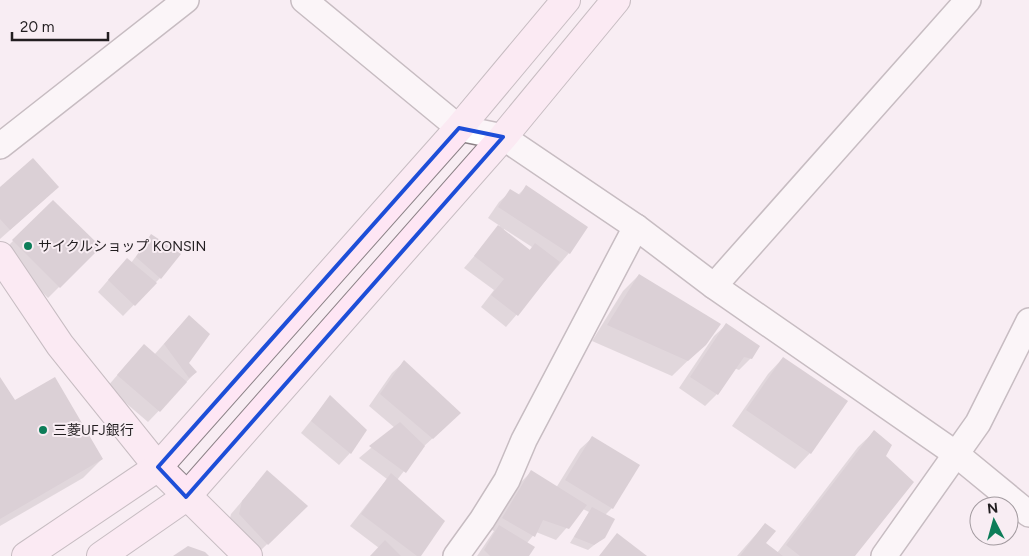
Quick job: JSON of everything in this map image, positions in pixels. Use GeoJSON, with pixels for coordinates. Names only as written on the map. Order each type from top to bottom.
{"type":"FeatureCollection","features":[{"type":"Feature","properties":{"kind":"street"},"geometry":{"type":"LineString","coordinates":[[0,146],[186,0]]}},
{"type":"Feature","properties":{"kind":"street"},"geometry":{"type":"LineString","coordinates":[[304,0],[459,128],[503,137],[636,227],[714,286],[956,454],[1029,514]]}},
{"type":"Feature","properties":{"kind":"street"},"geometry":{"type":"LineString","coordinates":[[26,556],[158,467],[459,128],[566,0]]}},
{"type":"Feature","properties":{"kind":"street"},"geometry":{"type":"LineString","coordinates":[[100,556],[186,497],[503,137],[616,0]]}},
{"type":"Feature","properties":{"kind":"street"},"geometry":{"type":"LineString","coordinates":[[714,286],[968,0]]}},
{"type":"Feature","properties":{"kind":"street"},"geometry":{"type":"LineString","coordinates":[[456,556],[482,520],[507,480],[524,440],[636,227]]}},
{"type":"Feature","properties":{"kind":"street"},"geometry":{"type":"LineString","coordinates":[[0,256],[60,345],[158,467],[186,497],[248,556]]}},
{"type":"Feature","properties":{"kind":"street"},"geometry":{"type":"LineString","coordinates":[[884,556],[978,423],[1029,321]]}},
{"type":"Feature","properties":{"kind":"highlighted area"},"geometry":{"type":"Polygon","coordinates":[[[459,128],[503,137],[341,323],[186,497],[158,467],[459,128]]]}},
{"type":"Feature","properties":{"kind":"building"},"geometry":{"type":"Polygon","coordinates":[[[33,158],[59,187],[10,230],[0,219],[0,187],[33,158]]]}},
{"type":"Feature","properties":{"kind":"building"},"geometry":{"type":"Polygon","coordinates":[[[526,185],[588,227],[570,254],[498,207],[510,189],[520,195],[526,185]]]}},
{"type":"Feature","properties":{"kind":"building"},"geometry":{"type":"Polygon","coordinates":[[[53,200],[101,247],[60,288],[12,240],[53,200]]]}},
{"type":"Feature","properties":{"kind":"building"},"geometry":{"type":"Polygon","coordinates":[[[498,225],[530,250],[535,243],[560,262],[518,316],[491,295],[504,279],[474,256],[498,225]]]}},
{"type":"Feature","properties":{"kind":"building"},"geometry":{"type":"Polygon","coordinates":[[[151,234],[181,254],[161,279],[136,257],[151,234]]]}},
{"type":"Feature","properties":{"kind":"building"},"geometry":{"type":"Polygon","coordinates":[[[127,258],[157,283],[135,306],[108,280],[127,258]]]}},
{"type":"Feature","properties":{"kind":"building"},"geometry":{"type":"Polygon","coordinates":[[[639,274],[721,324],[706,345],[688,361],[607,325],[639,274]]]}},
{"type":"Feature","properties":{"kind":"building"},"geometry":{"type":"Polygon","coordinates":[[[189,315],[210,334],[189,363],[197,372],[189,378],[164,344],[189,315]]]}},
{"type":"Feature","properties":{"kind":"building"},"geometry":{"type":"Polygon","coordinates":[[[726,323],[760,346],[752,359],[744,357],[718,395],[690,377],[726,323]]]}},
{"type":"Feature","properties":{"kind":"building"},"geometry":{"type":"Polygon","coordinates":[[[144,344],[187,382],[160,412],[117,375],[144,344]]]}},
{"type":"Feature","properties":{"kind":"building"},"geometry":{"type":"Polygon","coordinates":[[[783,357],[848,401],[811,454],[746,410],[783,357]]]}},
{"type":"Feature","properties":{"kind":"building"},"geometry":{"type":"Polygon","coordinates":[[[404,360],[461,413],[433,439],[380,394],[404,360]]]}},
{"type":"Feature","properties":{"kind":"building","name":"三菱UFJ銀行"},"geometry":{"type":"Polygon","coordinates":[[[0,377],[15,400],[55,377],[103,459],[0,519],[0,377]]]}},
{"type":"Feature","properties":{"kind":"building"},"geometry":{"type":"Polygon","coordinates":[[[330,395],[367,430],[351,454],[311,421],[330,395]]]}},
{"type":"Feature","properties":{"kind":"building"},"geometry":{"type":"Polygon","coordinates":[[[400,422],[425,446],[406,473],[369,446],[400,422]]]}},
{"type":"Feature","properties":{"kind":"building"},"geometry":{"type":"Polygon","coordinates":[[[874,430],[892,445],[886,456],[914,482],[855,556],[800,556],[786,545],[874,430]]]}},
{"type":"Feature","properties":{"kind":"building"},"geometry":{"type":"Polygon","coordinates":[[[592,436],[640,465],[613,509],[565,480],[592,436]]]}},
{"type":"Feature","properties":{"kind":"building"},"geometry":{"type":"Polygon","coordinates":[[[267,470],[308,506],[268,545],[239,514],[242,501],[267,470]]]}},
{"type":"Feature","properties":{"kind":"building"},"geometry":{"type":"Polygon","coordinates":[[[531,470],[587,505],[569,529],[543,520],[535,537],[502,518],[531,470]]]}},
{"type":"Feature","properties":{"kind":"building"},"geometry":{"type":"Polygon","coordinates":[[[391,473],[445,521],[421,556],[417,556],[361,514],[391,473]]]}},
{"type":"Feature","properties":{"kind":"building"},"geometry":{"type":"Polygon","coordinates":[[[592,507],[615,519],[605,538],[594,545],[574,537],[592,507]]]}},
{"type":"Feature","properties":{"kind":"building"},"geometry":{"type":"Polygon","coordinates":[[[765,523],[776,531],[766,543],[783,556],[740,556],[765,523]]]}},
{"type":"Feature","properties":{"kind":"building"},"geometry":{"type":"Polygon","coordinates":[[[499,525],[535,547],[529,556],[490,556],[484,550],[499,525]]]}},
{"type":"Feature","properties":{"kind":"building"},"geometry":{"type":"Polygon","coordinates":[[[617,533],[647,556],[599,556],[617,533]]]}},
{"type":"Feature","properties":{"kind":"building"},"geometry":{"type":"Polygon","coordinates":[[[385,540],[401,556],[370,556],[385,540]]]}},
{"type":"Feature","properties":{"kind":"building"},"geometry":{"type":"Polygon","coordinates":[[[188,546],[205,552],[209,556],[173,556],[188,546]]]}},
{"type":"Feature","properties":{"kind":"place","name":"サイクルショップ KONSIN"},"geometry":{"type":"Point","coordinates":[28,246]}},
{"type":"Feature","properties":{"kind":"place","name":"三菱UFJ銀行"},"geometry":{"type":"Point","coordinates":[43,430]}}]}
